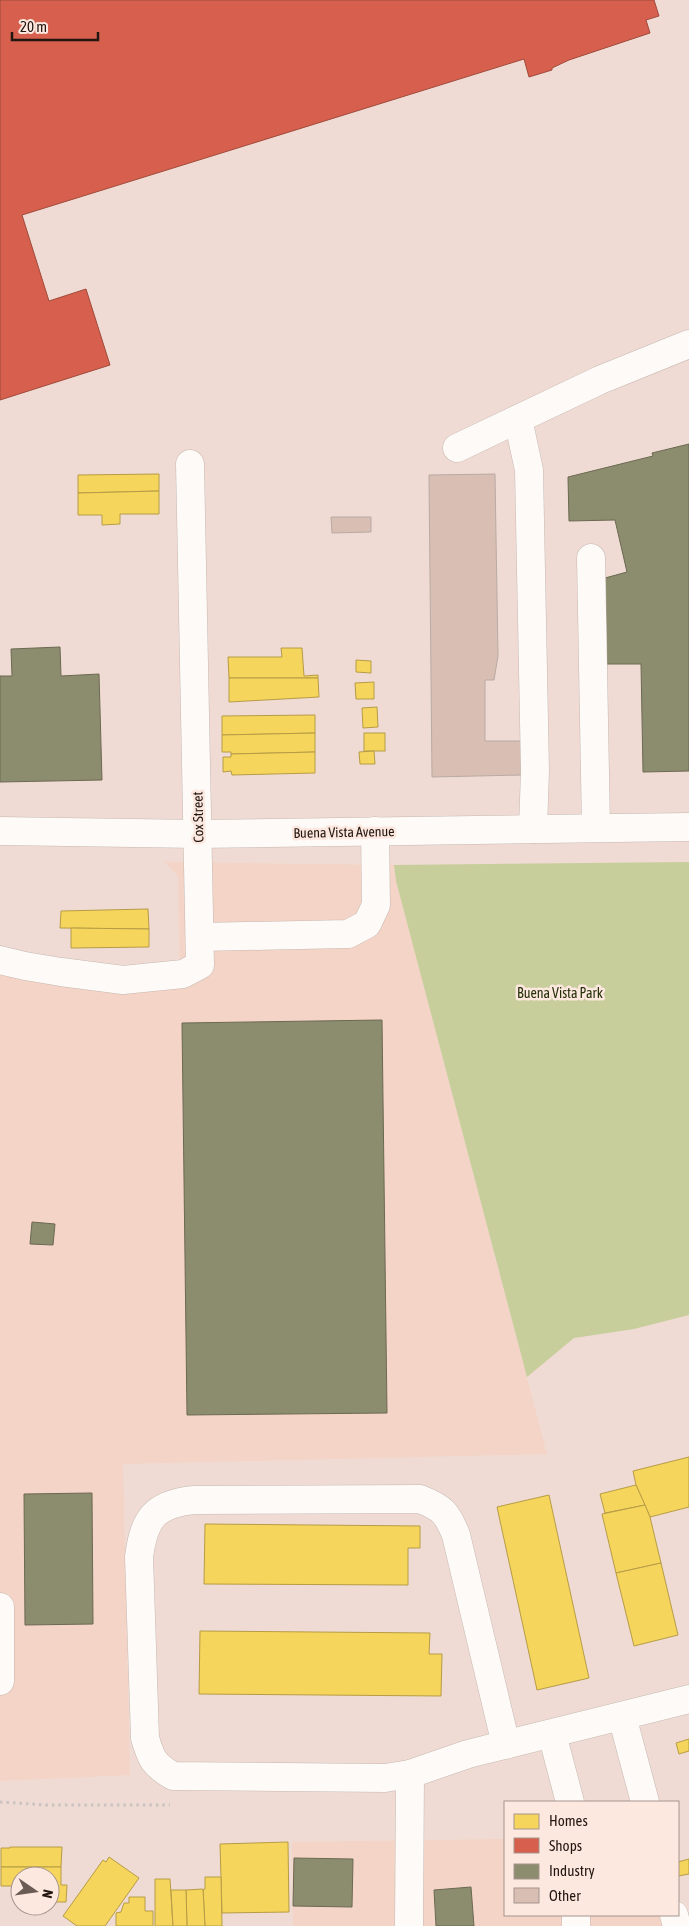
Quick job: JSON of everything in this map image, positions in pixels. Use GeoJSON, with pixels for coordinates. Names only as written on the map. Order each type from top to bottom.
{"type":"FeatureCollection","features":[{"type":"Feature","properties":{"kind":"street"},"geometry":{"type":"LineString","coordinates":[[457,448],[600,380],[689,344]]}},
{"type":"Feature","properties":{"kind":"street"},"geometry":{"type":"LineString","coordinates":[[518,419],[529,470],[535,771],[533,829]]}},
{"type":"Feature","properties":{"kind":"street","name":"Cox Street"},"geometry":{"type":"LineString","coordinates":[[0,960],[25,966],[105,979],[123,980],[183,974],[200,965],[190,464]]}},
{"type":"Feature","properties":{"kind":"street"},"geometry":{"type":"LineString","coordinates":[[591,558],[596,828]]}},
{"type":"Feature","properties":{"kind":"street","name":"Buena Vista Avenue"},"geometry":{"type":"LineString","coordinates":[[0,831],[198,834],[689,827]]}},
{"type":"Feature","properties":{"kind":"street"},"geometry":{"type":"LineString","coordinates":[[200,937],[348,934],[367,924],[376,905],[375,832]]}},
{"type":"Feature","properties":{"kind":"street"},"geometry":{"type":"LineString","coordinates":[[506,1745],[456,1535],[447,1514],[436,1505],[420,1499],[176,1501],[161,1508],[148,1521],[142,1537],[139,1557],[145,1738],[150,1756],[158,1767],[173,1776],[199,1778],[385,1778],[410,1774],[468,1754],[506,1745],[552,1734],[689,1699]]}},
{"type":"Feature","properties":{"kind":"street"},"geometry":{"type":"LineString","coordinates":[[0,1607],[0,1681]]}},
{"type":"Feature","properties":{"kind":"street"},"geometry":{"type":"LineString","coordinates":[[622,1716],[645,1801]]}},
{"type":"Feature","properties":{"kind":"street"},"geometry":{"type":"LineString","coordinates":[[552,1734],[570,1801]]}},
{"type":"Feature","properties":{"kind":"street"},"geometry":{"type":"LineString","coordinates":[[409,1926],[410,1774]]}},
{"type":"Feature","properties":{"kind":"path"},"geometry":{"type":"LineString","coordinates":[[0,1802],[46,1805],[163,1806]]}},
{"type":"Feature","properties":{"kind":"shaded area"},"geometry":{"type":"Polygon","coordinates":[[[165,862],[394,865],[396,881],[547,1454],[123,1464],[130,1775],[0,1781],[0,969],[180,969],[178,876],[165,862]]]}},
{"type":"Feature","properties":{"kind":"shaded area"},"geometry":{"type":"Polygon","coordinates":[[[504,1839],[504,1916],[661,1916],[664,1926],[293,1926],[292,1842],[504,1839]]]}},
{"type":"Feature","properties":{"kind":"green space","name":"Buena Vista Park"},"geometry":{"type":"Polygon","coordinates":[[[689,862],[689,1315],[634,1329],[574,1338],[527,1377],[396,881],[394,865],[689,862]]]}},
{"type":"Feature","properties":{"kind":"building: Homes"},"geometry":{"type":"Polygon","coordinates":[[[159,474],[159,491],[78,493],[78,475],[159,474]]]}},
{"type":"Feature","properties":{"kind":"building: Homes"},"geometry":{"type":"Polygon","coordinates":[[[159,491],[159,514],[120,514],[120,524],[102,525],[102,515],[78,515],[78,493],[159,491]]]}},
{"type":"Feature","properties":{"kind":"building: Homes"},"geometry":{"type":"Polygon","coordinates":[[[281,648],[302,648],[304,676],[318,675],[318,678],[229,678],[228,657],[282,657],[281,648]]]}},
{"type":"Feature","properties":{"kind":"building: Homes"},"geometry":{"type":"Polygon","coordinates":[[[356,660],[371,661],[371,673],[356,672],[356,660]]]}},
{"type":"Feature","properties":{"kind":"building: Homes"},"geometry":{"type":"Polygon","coordinates":[[[229,678],[318,678],[319,697],[229,702],[229,678]]]}},
{"type":"Feature","properties":{"kind":"building: Homes"},"geometry":{"type":"Polygon","coordinates":[[[374,682],[374,699],[356,699],[355,683],[374,682]]]}},
{"type":"Feature","properties":{"kind":"building: Homes"},"geometry":{"type":"Polygon","coordinates":[[[377,707],[378,727],[363,728],[362,708],[377,707]]]}},
{"type":"Feature","properties":{"kind":"building: Homes"},"geometry":{"type":"Polygon","coordinates":[[[315,715],[315,733],[222,735],[222,716],[315,715]]]}},
{"type":"Feature","properties":{"kind":"building: Homes"},"geometry":{"type":"Polygon","coordinates":[[[315,733],[315,752],[231,754],[231,752],[222,752],[222,735],[315,733]]]}},
{"type":"Feature","properties":{"kind":"building: Homes"},"geometry":{"type":"Polygon","coordinates":[[[364,733],[385,733],[385,751],[364,751],[364,733]]]}},
{"type":"Feature","properties":{"kind":"building: Homes"},"geometry":{"type":"Polygon","coordinates":[[[374,751],[375,764],[360,764],[359,752],[374,751]]]}},
{"type":"Feature","properties":{"kind":"building: Homes"},"geometry":{"type":"Polygon","coordinates":[[[315,752],[315,773],[232,775],[231,771],[223,772],[223,757],[231,757],[231,754],[315,752]]]}},
{"type":"Feature","properties":{"kind":"building: Homes"},"geometry":{"type":"Polygon","coordinates":[[[148,909],[149,929],[60,928],[61,911],[148,909]]]}},
{"type":"Feature","properties":{"kind":"building: Homes"},"geometry":{"type":"Polygon","coordinates":[[[71,928],[149,929],[149,947],[71,948],[71,928]]]}},
{"type":"Feature","properties":{"kind":"building: Homes"},"geometry":{"type":"Polygon","coordinates":[[[689,1457],[689,1507],[650,1517],[636,1485],[633,1471],[689,1457]]]}},
{"type":"Feature","properties":{"kind":"building: Homes"},"geometry":{"type":"Polygon","coordinates":[[[636,1485],[645,1505],[605,1513],[600,1494],[636,1485]]]}},
{"type":"Feature","properties":{"kind":"building: Homes"},"geometry":{"type":"Polygon","coordinates":[[[549,1495],[589,1678],[537,1690],[497,1507],[549,1495]]]}},
{"type":"Feature","properties":{"kind":"building: Homes"},"geometry":{"type":"Polygon","coordinates":[[[645,1505],[650,1517],[661,1563],[616,1573],[602,1514],[645,1505]]]}},
{"type":"Feature","properties":{"kind":"building: Homes"},"geometry":{"type":"Polygon","coordinates":[[[205,1524],[420,1526],[420,1548],[408,1548],[408,1585],[204,1584],[205,1524]]]}},
{"type":"Feature","properties":{"kind":"building: Homes"},"geometry":{"type":"Polygon","coordinates":[[[661,1563],[678,1635],[634,1646],[616,1573],[661,1563]]]}},
{"type":"Feature","properties":{"kind":"building: Homes"},"geometry":{"type":"Polygon","coordinates":[[[200,1631],[430,1633],[429,1654],[442,1654],[441,1696],[199,1694],[200,1631]]]}},
{"type":"Feature","properties":{"kind":"building: Homes"},"geometry":{"type":"Polygon","coordinates":[[[689,1739],[689,1751],[679,1754],[676,1743],[689,1739]]]}},
{"type":"Feature","properties":{"kind":"building: Homes"},"geometry":{"type":"Polygon","coordinates":[[[288,1842],[289,1912],[222,1913],[220,1844],[288,1842]]]}},
{"type":"Feature","properties":{"kind":"building: Homes"},"geometry":{"type":"Polygon","coordinates":[[[62,1847],[61,1867],[1,1867],[1,1848],[62,1847]]]}},
{"type":"Feature","properties":{"kind":"building: Homes"},"geometry":{"type":"Polygon","coordinates":[[[109,1857],[139,1878],[105,1926],[77,1926],[63,1916],[103,1860],[106,1862],[109,1857]]]}},
{"type":"Feature","properties":{"kind":"building: Homes"},"geometry":{"type":"Polygon","coordinates":[[[689,1859],[689,1874],[679,1876],[679,1862],[689,1859]]]}},
{"type":"Feature","properties":{"kind":"building: Homes"},"geometry":{"type":"Polygon","coordinates":[[[1,1867],[10,1867],[10,1886],[1,1886],[1,1867]]]}},
{"type":"Feature","properties":{"kind":"building: Homes"},"geometry":{"type":"Polygon","coordinates":[[[60,1867],[61,1885],[67,1885],[66,1902],[60,1902],[60,1867]]]}},
{"type":"Feature","properties":{"kind":"building: Homes"},"geometry":{"type":"Polygon","coordinates":[[[205,1877],[221,1877],[222,1926],[205,1926],[203,1890],[205,1889],[205,1877]]]}},
{"type":"Feature","properties":{"kind":"building: Homes"},"geometry":{"type":"Polygon","coordinates":[[[155,1879],[170,1879],[173,1926],[155,1926],[155,1879]]]}},
{"type":"Feature","properties":{"kind":"building: Homes"},"geometry":{"type":"Polygon","coordinates":[[[203,1889],[205,1926],[187,1926],[186,1890],[203,1889]]]}},
{"type":"Feature","properties":{"kind":"building: Homes"},"geometry":{"type":"Polygon","coordinates":[[[171,1890],[186,1890],[187,1926],[173,1926],[171,1890]]]}},
{"type":"Feature","properties":{"kind":"building: Homes"},"geometry":{"type":"Polygon","coordinates":[[[129,1897],[145,1897],[145,1911],[153,1911],[153,1926],[116,1926],[116,1913],[121,1912],[124,1903],[129,1903],[129,1897]]]}},
{"type":"Feature","properties":{"kind":"building: Shops"},"geometry":{"type":"Polygon","coordinates":[[[0,0],[654,0],[659,16],[646,20],[650,33],[569,60],[552,68],[552,70],[529,77],[524,59],[22,215],[49,301],[86,289],[110,365],[0,400],[0,0]]]}},
{"type":"Feature","properties":{"kind":"building: Industry"},"geometry":{"type":"Polygon","coordinates":[[[689,444],[689,771],[643,772],[641,664],[607,664],[605,578],[627,572],[615,520],[569,521],[568,477],[653,456],[652,453],[689,444]]]}},
{"type":"Feature","properties":{"kind":"building: Industry"},"geometry":{"type":"Polygon","coordinates":[[[60,647],[61,676],[99,674],[102,780],[0,782],[0,676],[12,676],[11,649],[60,647]]]}},
{"type":"Feature","properties":{"kind":"building: Industry"},"geometry":{"type":"Polygon","coordinates":[[[382,1020],[387,1413],[187,1415],[182,1023],[382,1020]]]}},
{"type":"Feature","properties":{"kind":"building: Industry"},"geometry":{"type":"Polygon","coordinates":[[[32,1222],[55,1224],[53,1245],[30,1244],[32,1222]]]}},
{"type":"Feature","properties":{"kind":"building: Industry"},"geometry":{"type":"Polygon","coordinates":[[[92,1493],[93,1624],[25,1625],[24,1494],[92,1493]]]}},
{"type":"Feature","properties":{"kind":"building: Industry"},"geometry":{"type":"Polygon","coordinates":[[[294,1858],[353,1859],[352,1907],[293,1906],[294,1858]]]}},
{"type":"Feature","properties":{"kind":"building: Industry"},"geometry":{"type":"Polygon","coordinates":[[[471,1887],[474,1926],[436,1926],[434,1890],[471,1887]]]}},
{"type":"Feature","properties":{"kind":"building: Other"},"geometry":{"type":"Polygon","coordinates":[[[495,474],[498,656],[494,680],[485,680],[485,741],[521,741],[522,775],[432,777],[429,475],[495,474]]]}},
{"type":"Feature","properties":{"kind":"building: Other"},"geometry":{"type":"Polygon","coordinates":[[[331,517],[371,517],[371,532],[332,533],[331,517]]]}}]}
